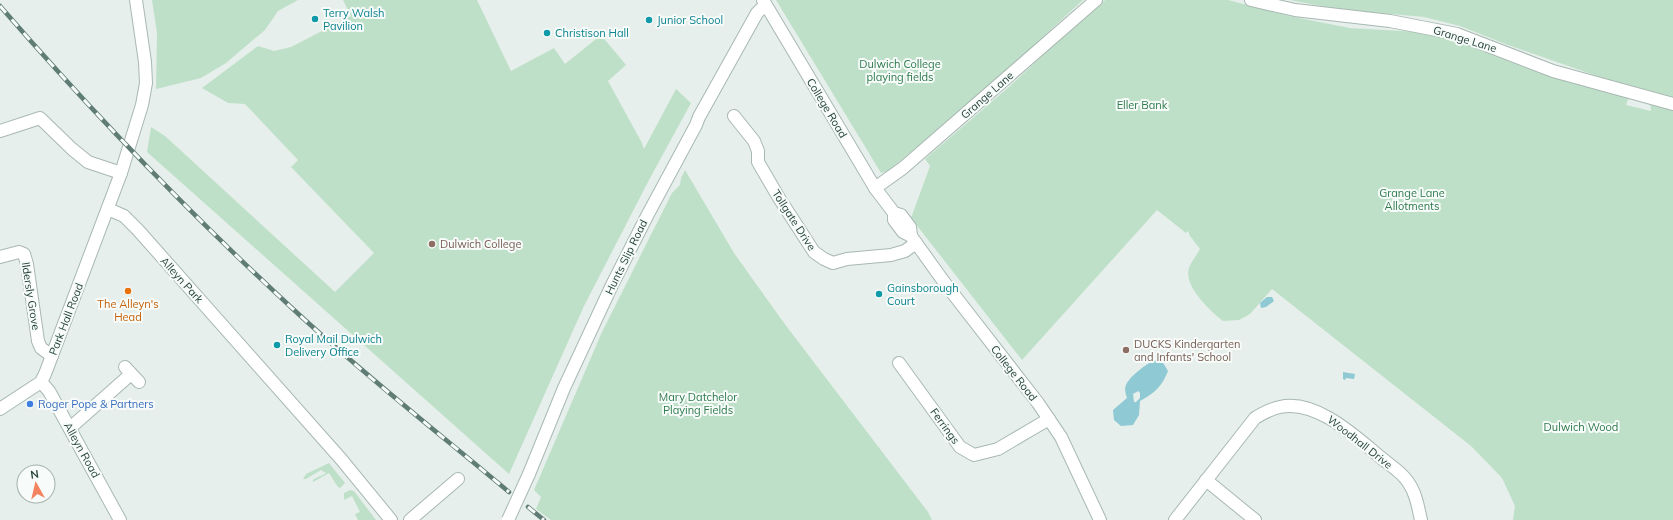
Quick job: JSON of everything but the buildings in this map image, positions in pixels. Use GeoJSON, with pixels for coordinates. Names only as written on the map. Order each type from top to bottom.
{"type":"FeatureCollection","features":[{"type":"Feature","properties":{"kind":"street"},"geometry":{"type":"LineString","coordinates":[[108,209],[122,173],[142,105],[146,83],[145,62],[136,0]]}},
{"type":"Feature","properties":{"kind":"street","name":"Grange Lane"},"geometry":{"type":"LineString","coordinates":[[875,188],[903,168],[1096,0]]}},
{"type":"Feature","properties":{"kind":"street","name":"Grange Lane"},"geometry":{"type":"LineString","coordinates":[[1251,0],[1295,10],[1390,21],[1457,34],[1553,71],[1673,104]]}},
{"type":"Feature","properties":{"kind":"street","name":"College Road"},"geometry":{"type":"LineString","coordinates":[[764,3],[875,188],[894,213],[894,220],[903,232],[914,240],[1049,419],[1064,443],[1100,520]]}},
{"type":"Feature","properties":{"kind":"street","name":"Hunts Slip Road"},"geometry":{"type":"LineString","coordinates":[[508,520],[529,474],[564,388],[646,216],[699,117],[764,3]]}},
{"type":"Feature","properties":{"kind":"street","name":"Tollgate Drive"},"geometry":{"type":"LineString","coordinates":[[734,116],[754,141],[758,151],[758,162],[779,198],[814,252],[824,260],[833,263],[847,259],[891,255],[905,251],[914,240]]}},
{"type":"Feature","properties":{"kind":"street"},"geometry":{"type":"LineString","coordinates":[[0,131],[40,118],[72,149],[88,162],[122,173]]}},
{"type":"Feature","properties":{"kind":"street","name":"Park Hall Road"},"geometry":{"type":"LineString","coordinates":[[41,382],[108,209]]}},
{"type":"Feature","properties":{"kind":"street","name":"Alleyn Park"},"geometry":{"type":"LineString","coordinates":[[108,209],[124,216],[138,230],[341,460],[391,520]]}},
{"type":"Feature","properties":{"kind":"street","name":"Ildersly Grove"},"geometry":{"type":"LineString","coordinates":[[0,257],[19,252],[24,254],[27,264],[38,341],[41,348],[52,356]]}},
{"type":"Feature","properties":{"kind":"street","name":"Ferrings"},"geometry":{"type":"LineString","coordinates":[[899,363],[960,447],[974,455],[998,449],[1049,419]]}},
{"type":"Feature","properties":{"kind":"street"},"geometry":{"type":"LineString","coordinates":[[70,428],[132,374]]}},
{"type":"Feature","properties":{"kind":"street"},"geometry":{"type":"LineString","coordinates":[[0,409],[41,382]]}},
{"type":"Feature","properties":{"kind":"street","name":"Alleyn Road"},"geometry":{"type":"LineString","coordinates":[[41,382],[49,391],[120,520]]}},
{"type":"Feature","properties":{"kind":"street","name":"Woodhall Drive"},"geometry":{"type":"LineString","coordinates":[[1175,520],[1255,418],[1268,410],[1282,406],[1296,406],[1325,414],[1368,446],[1408,482],[1415,495],[1421,520]]}},
{"type":"Feature","properties":{"kind":"street"},"geometry":{"type":"LineString","coordinates":[[410,520],[458,479]]}},
{"type":"Feature","properties":{"kind":"street"},"geometry":{"type":"LineString","coordinates":[[1206,480],[1256,520]]}},
{"type":"Feature","properties":{"kind":"green space"},"geometry":{"type":"Polygon","coordinates":[[[152,0],[298,0],[278,11],[265,30],[226,63],[201,78],[156,89],[157,33],[152,0]]]}},
{"type":"Feature","properties":{"kind":"green space","name":"Dulwich College"},"geometry":{"type":"Polygon","coordinates":[[[343,0],[477,0],[511,71],[554,48],[565,64],[601,35],[626,65],[608,81],[644,149],[676,89],[691,103],[649,180],[584,306],[509,474],[147,152],[151,127],[165,136],[335,292],[374,253],[291,167],[298,160],[245,104],[228,103],[202,88],[258,46],[274,51],[291,47],[351,16],[343,0]]]}},
{"type":"Feature","properties":{"kind":"green space","name":"Dulwich College playing fields"},"geometry":{"type":"Polygon","coordinates":[[[776,0],[1083,0],[983,92],[888,171],[881,173],[776,0]]]}},
{"type":"Feature","properties":{"kind":"green space"},"geometry":{"type":"Polygon","coordinates":[[[1106,0],[1228,0],[1289,16],[1350,28],[1419,32],[1461,41],[1540,73],[1629,97],[1626,105],[1651,111],[1650,99],[1634,89],[1508,45],[1460,26],[1424,17],[1336,9],[1290,0],[1673,0],[1673,520],[1513,520],[1515,506],[1502,478],[1471,446],[1272,289],[1250,314],[1239,320],[1223,321],[1218,317],[1199,298],[1190,283],[1188,275],[1189,268],[1200,249],[1188,231],[1186,233],[1157,210],[1022,360],[911,218],[930,166],[925,159],[1010,86],[1100,2],[1106,0]]]}},
{"type":"Feature","properties":{"kind":"green space","name":"Mary Datchelor Playing Fields"},"geometry":{"type":"Polygon","coordinates":[[[685,170],[734,253],[784,323],[928,512],[932,520],[551,520],[536,509],[541,497],[534,490],[602,332],[672,193],[680,185],[681,178],[685,170]]]}},
{"type":"Feature","properties":{"kind":"green space"},"geometry":{"type":"Polygon","coordinates":[[[329,463],[345,483],[340,488],[329,473],[313,482],[313,480],[326,473],[321,470],[306,479],[303,479],[306,474],[329,463]]]}},
{"type":"Feature","properties":{"kind":"green space"},"geometry":{"type":"Polygon","coordinates":[[[350,490],[354,491],[376,520],[358,520],[355,514],[360,512],[352,496],[344,500],[344,493],[350,490]]]}},
{"type":"Feature","properties":{"kind":"water"},"geometry":{"type":"Polygon","coordinates":[[[1267,297],[1272,297],[1274,301],[1266,307],[1261,308],[1260,303],[1267,297]]]}},
{"type":"Feature","properties":{"kind":"water"},"geometry":{"type":"Polygon","coordinates":[[[1155,360],[1162,361],[1168,371],[1166,376],[1157,389],[1140,401],[1139,415],[1133,425],[1121,426],[1114,420],[1113,410],[1127,398],[1125,389],[1131,378],[1155,360]],[[1138,391],[1133,394],[1134,402],[1140,398],[1140,393],[1138,391]]]}},
{"type":"Feature","properties":{"kind":"water"},"geometry":{"type":"Polygon","coordinates":[[[1343,372],[1355,374],[1354,379],[1343,379],[1343,372]]]}},
{"type":"Feature","properties":{"kind":"railway"},"geometry":{"type":"LineString","coordinates":[[0,6],[70,85],[142,162],[255,273],[319,333],[509,492]]}},
{"type":"Feature","properties":{"kind":"railway"},"geometry":{"type":"LineString","coordinates":[[517,498],[520,501]]}},
{"type":"Feature","properties":{"kind":"railway"},"geometry":{"type":"LineString","coordinates":[[528,507],[544,520]]}},
{"type":"Feature","properties":{"kind":"place","name":"Terry Walsh Pavilion"},"geometry":{"type":"Point","coordinates":[315,19]}},
{"type":"Feature","properties":{"kind":"place","name":"Junior School"},"geometry":{"type":"Point","coordinates":[649,20]}},
{"type":"Feature","properties":{"kind":"place","name":"Christison Hall"},"geometry":{"type":"Point","coordinates":[547,33]}},
{"type":"Feature","properties":{"kind":"place","name":"Dulwich College"},"geometry":{"type":"Point","coordinates":[432,244]}},
{"type":"Feature","properties":{"kind":"place","name":"The Alleyn's Head"},"geometry":{"type":"Point","coordinates":[128,291]}},
{"type":"Feature","properties":{"kind":"place","name":"Gainsborough Court"},"geometry":{"type":"Point","coordinates":[879,294]}},
{"type":"Feature","properties":{"kind":"place","name":"Royal Mail Dulwich Delivery Office"},"geometry":{"type":"Point","coordinates":[277,345]}},
{"type":"Feature","properties":{"kind":"place","name":"DUCKS Kindergarten and Infants' School"},"geometry":{"type":"Point","coordinates":[1126,350]}},
{"type":"Feature","properties":{"kind":"place","name":"Roger Pope & Partners"},"geometry":{"type":"Point","coordinates":[30,404]}},
{"type":"Feature","properties":{"kind":"park label","name":"Eller Bank"},"geometry":{"type":"Point","coordinates":[1142,105]}},
{"type":"Feature","properties":{"kind":"park label","name":"Grange Lane Allotments"},"geometry":{"type":"Point","coordinates":[1412,199]}},
{"type":"Feature","properties":{"kind":"park label","name":"Dulwich Wood"},"geometry":{"type":"Point","coordinates":[1581,427]}}]}
